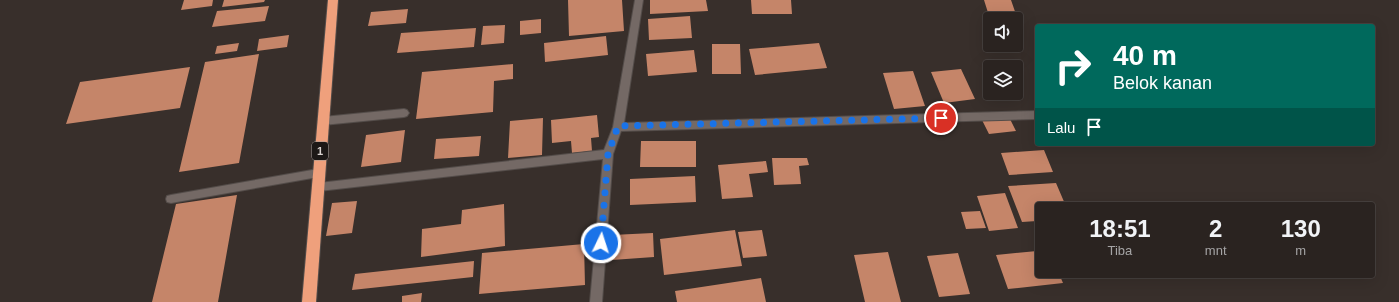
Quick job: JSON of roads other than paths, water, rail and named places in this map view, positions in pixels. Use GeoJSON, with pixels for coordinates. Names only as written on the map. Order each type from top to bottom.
{"type":"FeatureCollection","features":[{"type":"Feature","properties":{"kind":"highway","name":"1"},"geometry":{"type":"LineString","coordinates":[[308,302],[319,187],[318,173],[333,0]]}},
{"type":"Feature","properties":{"kind":"street"},"geometry":{"type":"LineString","coordinates":[[596,302],[608,154],[618,126],[639,0]]}},
{"type":"Feature","properties":{"kind":"street"},"geometry":{"type":"LineString","coordinates":[[323,121],[404,113]]}},
{"type":"Feature","properties":{"kind":"street"},"geometry":{"type":"LineString","coordinates":[[618,126],[1035,115]]}},
{"type":"Feature","properties":{"kind":"street"},"geometry":{"type":"LineString","coordinates":[[319,187],[608,154]]}},
{"type":"Feature","properties":{"kind":"street"},"geometry":{"type":"LineString","coordinates":[[171,200],[318,173]]}}]}
